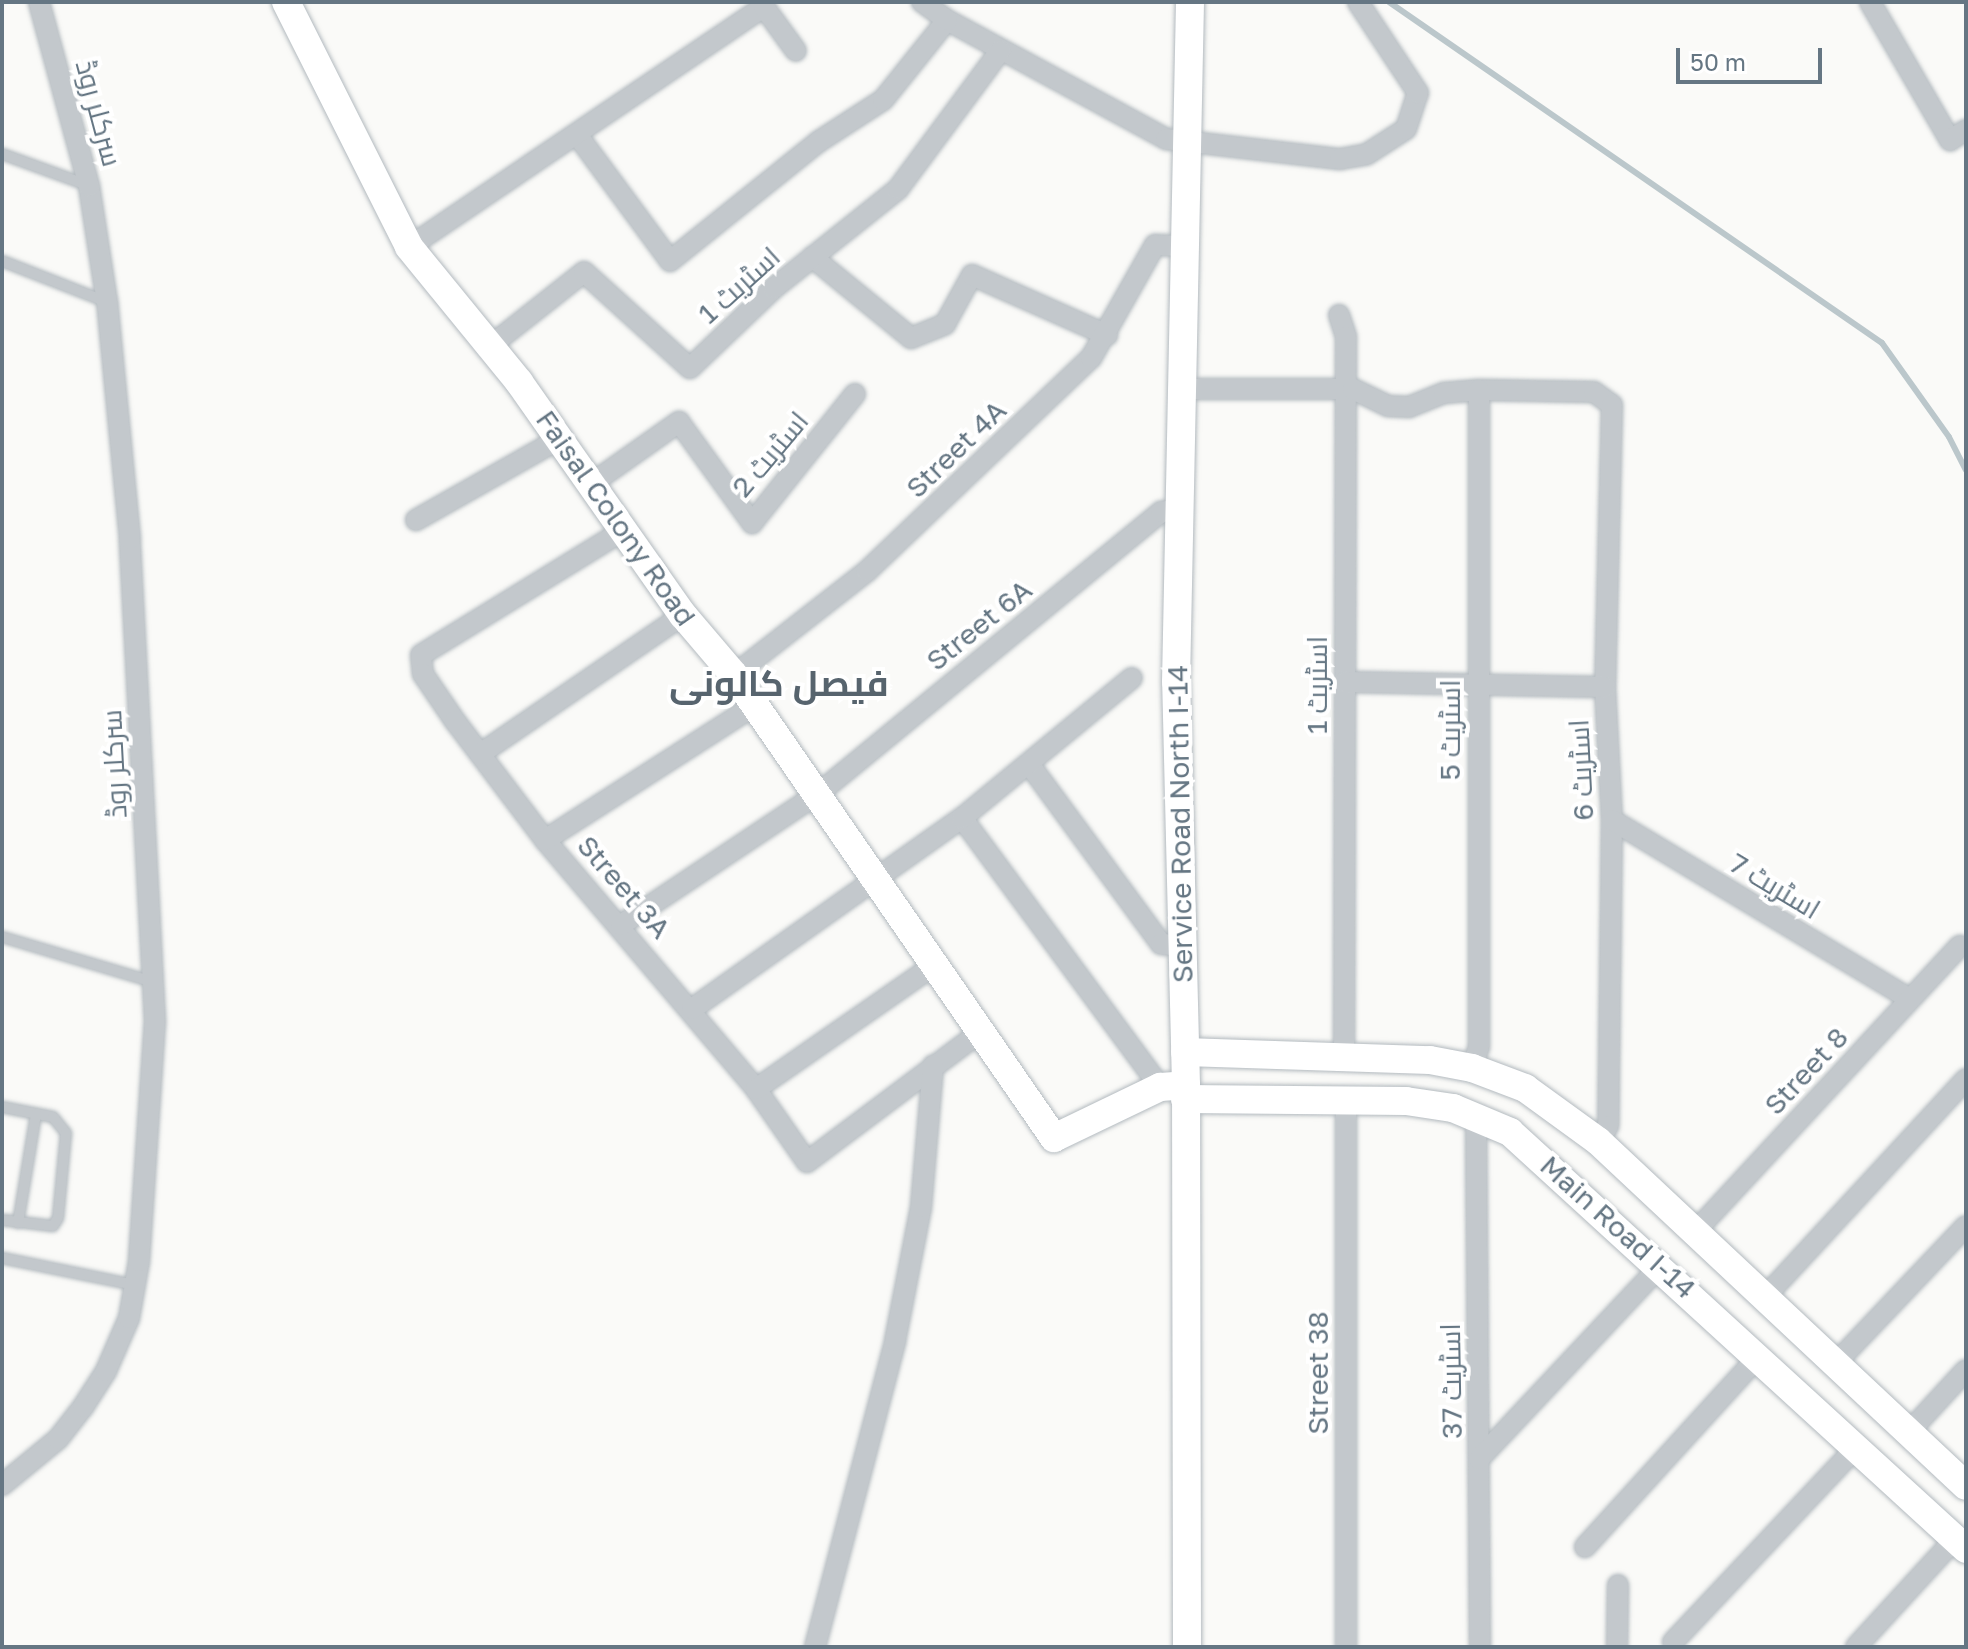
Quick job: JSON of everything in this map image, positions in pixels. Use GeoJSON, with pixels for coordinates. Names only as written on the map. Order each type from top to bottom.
{"type":"FeatureCollection","features":[{"type":"Feature","properties":{"kind":"main road","name":"Faisal Colony Road"},"geometry":{"type":"LineString","coordinates":[[286,2],[409,247],[559,439],[683,615],[734,675],[983,1030],[1054,1138],[1177,1090]]}},
{"type":"Feature","properties":{"kind":"main road","name":"Service Road North I-14"},"geometry":{"type":"LineString","coordinates":[[1187,1647],[1177,1090],[1185,1052],[1179,509],[1184,143],[1190,2]]}},
{"type":"Feature","properties":{"kind":"main road","name":"Main Road I-14"},"geometry":{"type":"LineString","coordinates":[[1185,1052],[1430,1060],[1472,1068],[1525,1088],[1598,1141],[1693,1234],[1966,1486]]}},
{"type":"Feature","properties":{"kind":"main road"},"geometry":{"type":"LineString","coordinates":[[1297,1097],[1299,1055]]}},
{"type":"Feature","properties":{"kind":"main road","name":"Main Road I-14"},"geometry":{"type":"LineString","coordinates":[[1177,1090],[1406,1101],[1476,1115],[1510,1132],[1661,1265],[1960,1544]]}},
{"type":"Feature","properties":{"kind":"street","name":"سرکلر روڈ"},"geometry":{"type":"LineString","coordinates":[[2,1485],[58,1439],[83,1407],[106,1371],[129,1318],[135,1285],[155,1022],[130,539],[107,302],[89,186],[39,2]]}},
{"type":"Feature","properties":{"kind":"street"},"geometry":{"type":"LineString","coordinates":[[922,2],[1000,51],[1166,139],[1340,159],[1388,143],[1406,129],[1418,93],[1358,2]]}},
{"type":"Feature","properties":{"kind":"street"},"geometry":{"type":"LineString","coordinates":[[1870,2],[1958,135]]}},
{"type":"Feature","properties":{"kind":"street"},"geometry":{"type":"LineString","coordinates":[[409,247],[578,136],[767,5],[796,51]]}},
{"type":"Feature","properties":{"kind":"street"},"geometry":{"type":"LineString","coordinates":[[578,136],[670,261],[818,142],[883,100],[947,20]]}},
{"type":"Feature","properties":{"kind":"street","name":"اسٹریٹ 1"},"geometry":{"type":"LineString","coordinates":[[489,347],[584,272],[690,368],[812,257],[898,189],[1000,51]]}},
{"type":"Feature","properties":{"kind":"street","name":"Street 4A"},"geometry":{"type":"LineString","coordinates":[[734,675],[867,571],[1041,407],[1107,335],[1155,245],[1183,246]]}},
{"type":"Feature","properties":{"kind":"street"},"geometry":{"type":"LineString","coordinates":[[812,257],[911,338],[945,324],[972,275],[1107,335]]}},
{"type":"Feature","properties":{"kind":"street","name":"اسٹریٹ 1"},"geometry":{"type":"LineString","coordinates":[[1339,315],[1346,337],[1344,1056]]}},
{"type":"Feature","properties":{"kind":"street"},"geometry":{"type":"LineString","coordinates":[[1181,389],[1344,391],[1409,407],[1444,393],[1479,390]]}},
{"type":"Feature","properties":{"kind":"street","name":"اسٹریٹ 6"},"geometry":{"type":"LineString","coordinates":[[1479,390],[1605,396],[1612,405],[1605,687],[1612,820],[1608,1126],[1598,1141]]}},
{"type":"Feature","properties":{"kind":"street","name":"اسٹریٹ 5"},"geometry":{"type":"LineString","coordinates":[[1472,1068],[1479,1047],[1479,390]]}},
{"type":"Feature","properties":{"kind":"street","name":"اسٹریٹ 2"},"geometry":{"type":"LineString","coordinates":[[591,484],[679,422],[752,523],[855,394]]}},
{"type":"Feature","properties":{"kind":"street"},"geometry":{"type":"LineString","coordinates":[[416,520],[559,439]]}},
{"type":"Feature","properties":{"kind":"street","name":"Street 6A"},"geometry":{"type":"LineString","coordinates":[[819,793],[1161,512],[1179,509]]}},
{"type":"Feature","properties":{"kind":"street","name":"Street 3A"},"geometry":{"type":"LineString","coordinates":[[624,530],[433,646],[421,655],[423,674],[545,840],[692,1009],[756,1089],[807,1162],[933,1066]]}},
{"type":"Feature","properties":{"kind":"street"},"geometry":{"type":"LineString","coordinates":[[480,754],[683,615]]}},
{"type":"Feature","properties":{"kind":"street"},"geometry":{"type":"LineString","coordinates":[[692,1009],[962,818],[1132,678]]}},
{"type":"Feature","properties":{"kind":"street"},"geometry":{"type":"LineString","coordinates":[[1345,682],[1605,687]]}},
{"type":"Feature","properties":{"kind":"street"},"geometry":{"type":"LineString","coordinates":[[545,840],[754,706]]}},
{"type":"Feature","properties":{"kind":"street"},"geometry":{"type":"LineString","coordinates":[[1029,764],[1161,944],[1182,946]]}},
{"type":"Feature","properties":{"kind":"street"},"geometry":{"type":"LineString","coordinates":[[621,925],[819,793]]}},
{"type":"Feature","properties":{"kind":"street"},"geometry":{"type":"LineString","coordinates":[[962,818],[1177,1090]]}},
{"type":"Feature","properties":{"kind":"street","name":"اسٹریٹ 7"},"geometry":{"type":"LineString","coordinates":[[1612,820],[1910,999]]}},
{"type":"Feature","properties":{"kind":"street","name":"Street 8"},"geometry":{"type":"LineString","coordinates":[[1693,1234],[1960,946]]}},
{"type":"Feature","properties":{"kind":"street"},"geometry":{"type":"LineString","coordinates":[[756,1089],[936,964]]}},
{"type":"Feature","properties":{"kind":"street"},"geometry":{"type":"LineString","coordinates":[[815,1647],[898,1326],[921,1207],[933,1066],[983,1030]]}},
{"type":"Feature","properties":{"kind":"street"},"geometry":{"type":"LineString","coordinates":[[1764,1298],[1966,1079]]}},
{"type":"Feature","properties":{"kind":"street","name":"Street 38"},"geometry":{"type":"LineString","coordinates":[[1346,1099],[1346,1647]]}},
{"type":"Feature","properties":{"kind":"street","name":"اسٹریٹ 37"},"geometry":{"type":"LineString","coordinates":[[1476,1115],[1480,1647]]}},
{"type":"Feature","properties":{"kind":"street"},"geometry":{"type":"LineString","coordinates":[[1835,1364],[1966,1226]]}},
{"type":"Feature","properties":{"kind":"street"},"geometry":{"type":"LineString","coordinates":[[1479,1459],[1661,1265]]}},
{"type":"Feature","properties":{"kind":"street"},"geometry":{"type":"LineString","coordinates":[[1585,1547],[1758,1357]]}},
{"type":"Feature","properties":{"kind":"street"},"geometry":{"type":"LineString","coordinates":[[1909,1432],[1966,1370]]}},
{"type":"Feature","properties":{"kind":"street"},"geometry":{"type":"LineString","coordinates":[[1673,1642],[1857,1447]]}},
{"type":"Feature","properties":{"kind":"street"},"geometry":{"type":"LineString","coordinates":[[1856,1647],[1960,1544]]}},
{"type":"Feature","properties":{"kind":"street"},"geometry":{"type":"LineString","coordinates":[[1617,1647],[1618,1585]]}},
{"type":"Feature","properties":{"kind":"lane"},"geometry":{"type":"LineString","coordinates":[[2,154],[89,186]]}},
{"type":"Feature","properties":{"kind":"lane"},"geometry":{"type":"LineString","coordinates":[[2,261],[107,302]]}},
{"type":"Feature","properties":{"kind":"lane"},"geometry":{"type":"LineString","coordinates":[[2,937],[153,982]]}},
{"type":"Feature","properties":{"kind":"lane"},"geometry":{"type":"LineString","coordinates":[[2,1107],[63,1122],[66,1133],[58,1218],[45,1229],[2,1220]]}},
{"type":"Feature","properties":{"kind":"lane"},"geometry":{"type":"LineString","coordinates":[[18,1223],[36,1114]]}},
{"type":"Feature","properties":{"kind":"lane"},"geometry":{"type":"LineString","coordinates":[[2,1258],[135,1285]]}},
{"type":"Feature","properties":{"kind":"waterway"},"geometry":{"type":"LineString","coordinates":[[1389,2],[1882,343],[1949,437],[1966,470]]}},
{"type":"Feature","properties":{"kind":"district","name":"فیصل کالونی"},"geometry":{"type":"Point","coordinates":[779,683]}}]}
